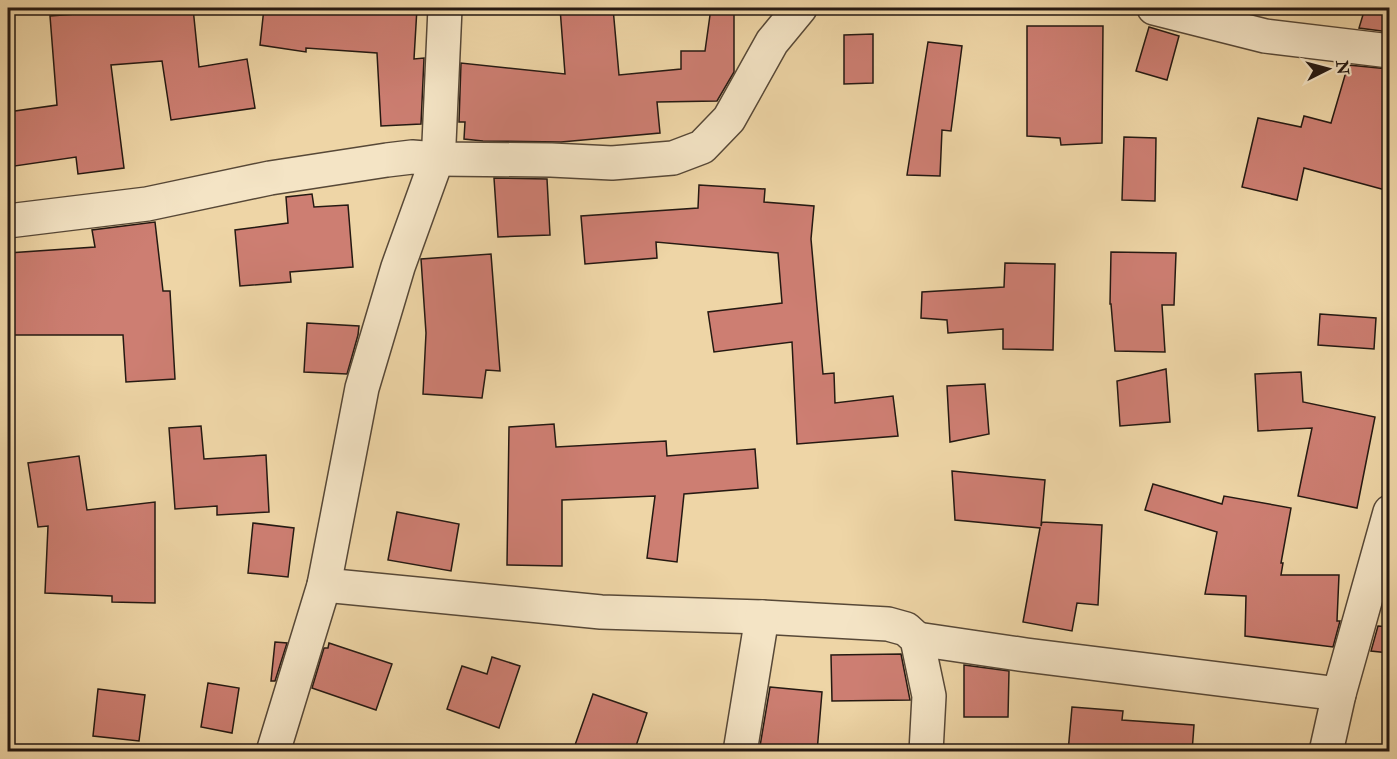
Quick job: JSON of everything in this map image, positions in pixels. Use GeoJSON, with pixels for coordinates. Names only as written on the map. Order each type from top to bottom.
{"type":"FeatureCollection","features":[{"type":"Feature","properties":{"kind":"street"},"geometry":{"type":"LineString","coordinates":[[273,752],[324,585],[362,388],[398,267],[437,159],[445,8]]}},
{"type":"Feature","properties":{"kind":"street"},"geometry":{"type":"LineString","coordinates":[[8,221],[147,204],[270,178],[412,157],[612,163],[673,158],[702,147],[729,119],[772,42],[800,8]]}},
{"type":"Feature","properties":{"kind":"street"},"geometry":{"type":"LineString","coordinates":[[1154,8],[1265,36],[1389,51]]}},
{"type":"Feature","properties":{"kind":"street"},"geometry":{"type":"LineString","coordinates":[[1326,752],[1339,694],[1389,512]]}},
{"type":"Feature","properties":{"kind":"street"},"geometry":{"type":"LineString","coordinates":[[324,585],[601,612],[762,617],[888,624],[906,628],[917,639],[929,696],[926,752]]}},
{"type":"Feature","properties":{"kind":"street"},"geometry":{"type":"LineString","coordinates":[[740,752],[762,617]]}},
{"type":"Feature","properties":{"kind":"street"},"geometry":{"type":"LineString","coordinates":[[917,639],[1339,694]]}},
{"type":"Feature","properties":{"kind":"building"},"geometry":{"type":"Polygon","coordinates":[[[154,8],[193,8],[199,67],[247,59],[255,108],[171,120],[162,61],[111,65],[124,168],[78,174],[76,157],[8,167],[8,112],[57,105],[50,16],[154,8]]]}},
{"type":"Feature","properties":{"kind":"building"},"geometry":{"type":"Polygon","coordinates":[[[264,8],[417,8],[414,59],[424,58],[421,124],[381,126],[377,53],[306,48],[306,52],[260,45],[264,8]]]}},
{"type":"Feature","properties":{"kind":"building"},"geometry":{"type":"Polygon","coordinates":[[[560,8],[613,8],[619,75],[681,69],[681,51],[705,51],[711,8],[734,8],[734,72],[717,101],[657,102],[660,133],[561,142],[464,139],[465,122],[459,122],[461,63],[565,74],[560,8]]]}},
{"type":"Feature","properties":{"kind":"building"},"geometry":{"type":"Polygon","coordinates":[[[1365,8],[1389,8],[1389,32],[1359,28],[1365,8]]]}},
{"type":"Feature","properties":{"kind":"building"},"geometry":{"type":"Polygon","coordinates":[[[1027,26],[1103,26],[1102,143],[1061,145],[1060,138],[1027,136],[1027,26]]]}},
{"type":"Feature","properties":{"kind":"building"},"geometry":{"type":"Polygon","coordinates":[[[1149,27],[1179,36],[1167,80],[1136,71],[1149,27]]]}},
{"type":"Feature","properties":{"kind":"building"},"geometry":{"type":"Polygon","coordinates":[[[873,34],[873,83],[844,84],[844,35],[873,34]]]}},
{"type":"Feature","properties":{"kind":"building"},"geometry":{"type":"Polygon","coordinates":[[[928,42],[962,46],[951,131],[942,130],[940,176],[907,175],[928,42]]]}},
{"type":"Feature","properties":{"kind":"building"},"geometry":{"type":"Polygon","coordinates":[[[1348,65],[1389,69],[1389,191],[1304,168],[1297,200],[1242,187],[1258,118],[1301,127],[1304,116],[1331,123],[1348,65]]]}},
{"type":"Feature","properties":{"kind":"building"},"geometry":{"type":"Polygon","coordinates":[[[1124,137],[1156,138],[1155,201],[1122,200],[1124,137]]]}},
{"type":"Feature","properties":{"kind":"building"},"geometry":{"type":"Polygon","coordinates":[[[494,178],[547,179],[550,235],[498,237],[494,178]]]}},
{"type":"Feature","properties":{"kind":"building"},"geometry":{"type":"Polygon","coordinates":[[[699,185],[765,189],[764,202],[814,206],[811,239],[823,374],[834,373],[835,403],[893,396],[898,436],[797,444],[792,342],[714,352],[708,312],[782,303],[778,253],[656,242],[657,258],[585,264],[581,216],[698,208],[699,185]]]}},
{"type":"Feature","properties":{"kind":"building"},"geometry":{"type":"Polygon","coordinates":[[[312,194],[314,207],[348,205],[353,267],[290,272],[291,282],[240,286],[235,230],[288,223],[286,197],[312,194]]]}},
{"type":"Feature","properties":{"kind":"building"},"geometry":{"type":"Polygon","coordinates":[[[155,222],[163,291],[170,291],[175,379],[126,382],[123,335],[8,335],[8,253],[95,247],[92,230],[155,222]]]}},
{"type":"Feature","properties":{"kind":"building"},"geometry":{"type":"Polygon","coordinates":[[[1111,252],[1176,253],[1174,305],[1162,305],[1165,352],[1115,351],[1110,304],[1111,252]]]}},
{"type":"Feature","properties":{"kind":"building"},"geometry":{"type":"Polygon","coordinates":[[[491,254],[500,371],[486,370],[482,398],[423,394],[426,333],[421,259],[491,254]]]}},
{"type":"Feature","properties":{"kind":"building"},"geometry":{"type":"Polygon","coordinates":[[[1005,263],[1055,264],[1053,350],[1003,349],[1003,329],[948,333],[947,320],[921,318],[922,292],[1004,287],[1005,263]]]}},
{"type":"Feature","properties":{"kind":"building"},"geometry":{"type":"Polygon","coordinates":[[[1320,314],[1376,318],[1374,349],[1318,345],[1320,314]]]}},
{"type":"Feature","properties":{"kind":"building"},"geometry":{"type":"Polygon","coordinates":[[[307,323],[359,326],[347,374],[304,372],[307,323]]]}},
{"type":"Feature","properties":{"kind":"building"},"geometry":{"type":"Polygon","coordinates":[[[1166,369],[1170,422],[1120,426],[1117,381],[1166,369]]]}},
{"type":"Feature","properties":{"kind":"building"},"geometry":{"type":"Polygon","coordinates":[[[1301,372],[1303,402],[1375,417],[1357,508],[1298,496],[1312,428],[1258,431],[1255,374],[1301,372]]]}},
{"type":"Feature","properties":{"kind":"building"},"geometry":{"type":"Polygon","coordinates":[[[985,384],[989,434],[950,442],[947,386],[985,384]]]}},
{"type":"Feature","properties":{"kind":"building"},"geometry":{"type":"Polygon","coordinates":[[[554,424],[556,447],[666,441],[667,456],[755,449],[758,488],[684,494],[677,562],[647,558],[655,496],[562,500],[562,566],[507,565],[509,427],[554,424]]]}},
{"type":"Feature","properties":{"kind":"building"},"geometry":{"type":"Polygon","coordinates":[[[201,426],[204,459],[266,455],[269,512],[217,515],[217,506],[175,509],[169,428],[201,426]]]}},
{"type":"Feature","properties":{"kind":"building"},"geometry":{"type":"Polygon","coordinates":[[[79,456],[87,510],[155,502],[155,603],[112,602],[112,596],[45,593],[48,526],[38,527],[28,463],[79,456]]]}},
{"type":"Feature","properties":{"kind":"building"},"geometry":{"type":"Polygon","coordinates":[[[952,471],[1045,480],[1041,526],[1042,522],[1102,525],[1098,605],[1077,603],[1072,631],[1023,622],[1040,528],[955,520],[952,471]]]}},
{"type":"Feature","properties":{"kind":"building"},"geometry":{"type":"Polygon","coordinates":[[[1153,484],[1222,504],[1224,496],[1291,508],[1281,575],[1339,575],[1337,621],[1340,621],[1333,647],[1245,636],[1246,596],[1205,594],[1217,532],[1145,510],[1153,484]]]}},
{"type":"Feature","properties":{"kind":"building"},"geometry":{"type":"Polygon","coordinates":[[[397,512],[459,524],[451,571],[388,560],[397,512]]]}},
{"type":"Feature","properties":{"kind":"building"},"geometry":{"type":"Polygon","coordinates":[[[253,523],[294,528],[288,577],[248,573],[253,523]]]}},
{"type":"Feature","properties":{"kind":"building"},"geometry":{"type":"Polygon","coordinates":[[[1378,626],[1389,627],[1389,653],[1371,651],[1378,626]]]}},
{"type":"Feature","properties":{"kind":"building"},"geometry":{"type":"Polygon","coordinates":[[[275,642],[287,643],[275,681],[271,681],[275,642]]]}},
{"type":"Feature","properties":{"kind":"building"},"geometry":{"type":"Polygon","coordinates":[[[329,643],[392,664],[376,710],[312,688],[324,648],[328,648],[329,643]]]}},
{"type":"Feature","properties":{"kind":"building"},"geometry":{"type":"Polygon","coordinates":[[[901,654],[910,700],[832,701],[831,655],[901,654]]]}},
{"type":"Feature","properties":{"kind":"building"},"geometry":{"type":"Polygon","coordinates":[[[492,657],[520,666],[499,728],[447,709],[462,666],[487,674],[492,657]]]}},
{"type":"Feature","properties":{"kind":"building"},"geometry":{"type":"Polygon","coordinates":[[[964,665],[1009,671],[1008,717],[964,717],[964,665]]]}},
{"type":"Feature","properties":{"kind":"building"},"geometry":{"type":"Polygon","coordinates":[[[208,683],[239,688],[232,733],[201,727],[208,683]]]}},
{"type":"Feature","properties":{"kind":"building"},"geometry":{"type":"Polygon","coordinates":[[[770,687],[822,692],[817,752],[759,752],[770,687]]]}},
{"type":"Feature","properties":{"kind":"building"},"geometry":{"type":"Polygon","coordinates":[[[98,689],[145,695],[139,741],[93,736],[98,689]]]}},
{"type":"Feature","properties":{"kind":"building"},"geometry":{"type":"Polygon","coordinates":[[[593,694],[647,713],[634,752],[593,752],[575,745],[593,694]]]}},
{"type":"Feature","properties":{"kind":"building"},"geometry":{"type":"Polygon","coordinates":[[[1072,707],[1123,711],[1122,720],[1194,725],[1192,752],[1068,752],[1072,707]]]}}]}
